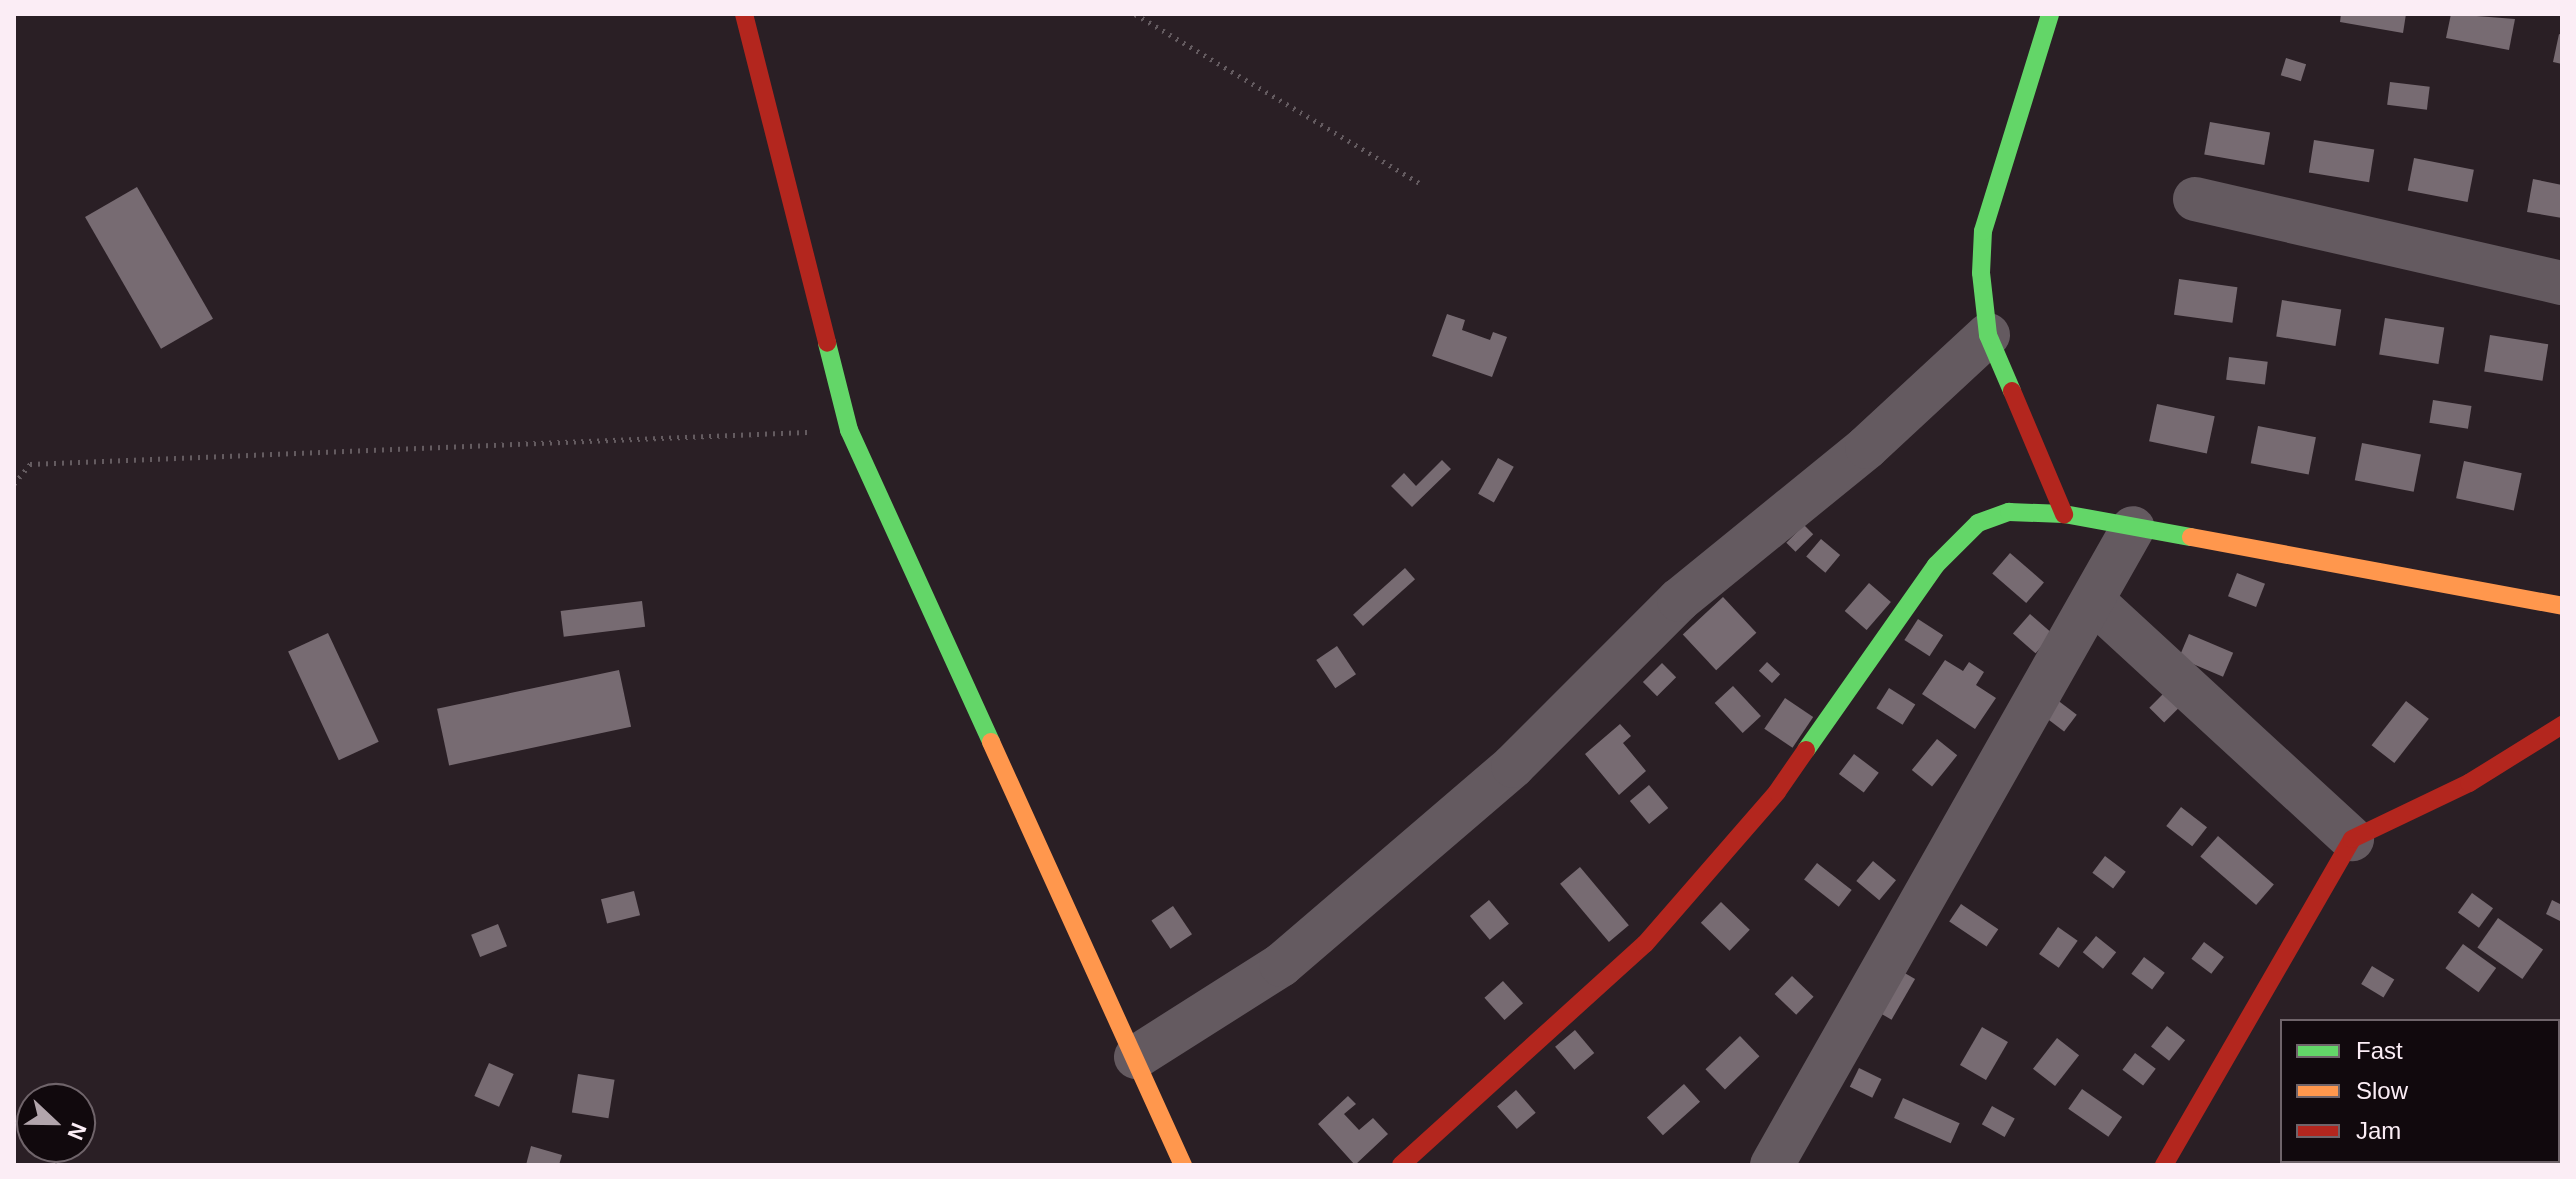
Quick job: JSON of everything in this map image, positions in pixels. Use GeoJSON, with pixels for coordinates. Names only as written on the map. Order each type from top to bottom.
{"type":"FeatureCollection","features":[{"type":"Feature","properties":{"kind":"street"},"geometry":{"type":"LineString","coordinates":[[744,14],[849,430],[1183,1165]]}},
{"type":"Feature","properties":{"kind":"street"},"geometry":{"type":"LineString","coordinates":[[2050,14],[1983,231],[1988,335],[2064,514]]}},
{"type":"Feature","properties":{"kind":"street"},"geometry":{"type":"LineString","coordinates":[[2195,199],[2562,283]]}},
{"type":"Feature","properties":{"kind":"street"},"geometry":{"type":"LineString","coordinates":[[1136,1057],[1281,965],[1513,766],[1679,600],[1867,447],[1988,335]]}},
{"type":"Feature","properties":{"kind":"street"},"geometry":{"type":"LineString","coordinates":[[1401,1165],[1645,944],[1777,792],[1936,565],[1978,523],[2009,512],[2064,514],[2562,606]]}},
{"type":"Feature","properties":{"kind":"street"},"geometry":{"type":"LineString","coordinates":[[1772,1165],[2133,528]]}},
{"type":"Feature","properties":{"kind":"street"},"geometry":{"type":"LineString","coordinates":[[2093,601],[2352,839]]}},
{"type":"Feature","properties":{"kind":"street"},"geometry":{"type":"LineString","coordinates":[[2164,1165],[2352,839],[2469,783],[2562,725]]}},
{"type":"Feature","properties":{"kind":"path"},"geometry":{"type":"LineString","coordinates":[[1135,14],[1423,185]]}},
{"type":"Feature","properties":{"kind":"path"},"geometry":{"type":"LineString","coordinates":[[14,484],[30,464],[849,430]]}},
{"type":"Feature","properties":{"kind":"building"},"geometry":{"type":"Polygon","coordinates":[[[2341,14],[2406,14],[2403,33],[2340,22],[2341,14]]]}},
{"type":"Feature","properties":{"kind":"building"},"geometry":{"type":"Polygon","coordinates":[[[2451,14],[2515,19],[2509,50],[2446,38],[2451,14]]]}},
{"type":"Feature","properties":{"kind":"building"},"geometry":{"type":"Polygon","coordinates":[[[2559,34],[2562,35],[2562,64],[2553,62],[2559,34]]]}},
{"type":"Feature","properties":{"kind":"building"},"geometry":{"type":"Polygon","coordinates":[[[2286,58],[2306,64],[2301,81],[2281,75],[2286,58]]]}},
{"type":"Feature","properties":{"kind":"building"},"geometry":{"type":"Polygon","coordinates":[[[2390,82],[2430,87],[2427,110],[2387,105],[2390,82]]]}},
{"type":"Feature","properties":{"kind":"building"},"geometry":{"type":"Polygon","coordinates":[[[2210,122],[2270,133],[2264,165],[2204,154],[2210,122]]]}},
{"type":"Feature","properties":{"kind":"building"},"geometry":{"type":"Polygon","coordinates":[[[2314,140],[2374,150],[2369,182],[2309,173],[2314,140]]]}},
{"type":"Feature","properties":{"kind":"building"},"geometry":{"type":"Polygon","coordinates":[[[2414,158],[2474,170],[2468,202],[2408,190],[2414,158]]]}},
{"type":"Feature","properties":{"kind":"building"},"geometry":{"type":"Polygon","coordinates":[[[2533,179],[2562,185],[2562,218],[2527,212],[2533,179]]]}},
{"type":"Feature","properties":{"kind":"building"},"geometry":{"type":"Polygon","coordinates":[[[137,187],[213,319],[161,349],[85,217],[137,187]]]}},
{"type":"Feature","properties":{"kind":"building"},"geometry":{"type":"Polygon","coordinates":[[[2179,279],[2237,287],[2232,323],[2174,315],[2179,279]]]}},
{"type":"Feature","properties":{"kind":"building"},"geometry":{"type":"Polygon","coordinates":[[[2282,300],[2341,309],[2335,346],[2276,337],[2282,300]]]}},
{"type":"Feature","properties":{"kind":"building"},"geometry":{"type":"Polygon","coordinates":[[[1447,314],[1465,320],[1462,330],[1490,340],[1493,332],[1507,337],[1492,377],[1432,356],[1447,314]]]}},
{"type":"Feature","properties":{"kind":"building"},"geometry":{"type":"Polygon","coordinates":[[[2385,318],[2444,327],[2438,364],[2379,355],[2385,318]]]}},
{"type":"Feature","properties":{"kind":"building"},"geometry":{"type":"Polygon","coordinates":[[[2490,335],[2548,344],[2542,381],[2484,372],[2490,335]]]}},
{"type":"Feature","properties":{"kind":"building"},"geometry":{"type":"Polygon","coordinates":[[[2229,357],[2268,362],[2265,385],[2226,380],[2229,357]]]}},
{"type":"Feature","properties":{"kind":"building"},"geometry":{"type":"Polygon","coordinates":[[[2433,400],[2472,406],[2468,429],[2429,423],[2433,400]]]}},
{"type":"Feature","properties":{"kind":"building"},"geometry":{"type":"Polygon","coordinates":[[[2157,404],[2215,416],[2207,453],[2149,441],[2157,404]]]}},
{"type":"Feature","properties":{"kind":"building"},"geometry":{"type":"Polygon","coordinates":[[[2258,426],[2316,437],[2309,475],[2251,463],[2258,426]]]}},
{"type":"Feature","properties":{"kind":"building"},"geometry":{"type":"Polygon","coordinates":[[[2362,443],[2421,454],[2414,492],[2355,480],[2362,443]]]}},
{"type":"Feature","properties":{"kind":"building"},"geometry":{"type":"Polygon","coordinates":[[[1498,458],[1514,467],[1494,503],[1478,494],[1498,458]]]}},
{"type":"Feature","properties":{"kind":"building"},"geometry":{"type":"Polygon","coordinates":[[[1442,460],[1451,469],[1412,507],[1391,486],[1404,473],[1416,486],[1442,460]]]}},
{"type":"Feature","properties":{"kind":"building"},"geometry":{"type":"Polygon","coordinates":[[[2464,461],[2522,473],[2514,510],[2456,498],[2464,461]]]}},
{"type":"Feature","properties":{"kind":"building"},"geometry":{"type":"Polygon","coordinates":[[[1804,525],[1813,534],[1796,552],[1786,543],[1804,525]]]}},
{"type":"Feature","properties":{"kind":"building"},"geometry":{"type":"Polygon","coordinates":[[[1821,539],[1840,555],[1825,573],[1806,557],[1821,539]]]}},
{"type":"Feature","properties":{"kind":"building"},"geometry":{"type":"Polygon","coordinates":[[[2010,553],[2044,583],[2026,603],[1992,573],[2010,553]]]}},
{"type":"Feature","properties":{"kind":"building"},"geometry":{"type":"Polygon","coordinates":[[[1405,568],[1415,579],[1363,626],[1353,615],[1405,568]]]}},
{"type":"Feature","properties":{"kind":"building"},"geometry":{"type":"Polygon","coordinates":[[[2237,573],[2265,584],[2256,607],[2228,596],[2237,573]]]}},
{"type":"Feature","properties":{"kind":"building"},"geometry":{"type":"Polygon","coordinates":[[[1869,583],[1891,602],[1867,630],[1845,611],[1869,583]]]}},
{"type":"Feature","properties":{"kind":"building"},"geometry":{"type":"Polygon","coordinates":[[[1723,597],[1756,633],[1716,670],[1683,635],[1723,597]]]}},
{"type":"Feature","properties":{"kind":"building"},"geometry":{"type":"Polygon","coordinates":[[[642,601],[645,627],[564,637],[561,611],[642,601]]]}},
{"type":"Feature","properties":{"kind":"building"},"geometry":{"type":"Polygon","coordinates":[[[2030,614],[2053,634],[2036,653],[2013,634],[2030,614]]]}},
{"type":"Feature","properties":{"kind":"building"},"geometry":{"type":"Polygon","coordinates":[[[1918,619],[1943,635],[1930,656],[1904,640],[1918,619]]]}},
{"type":"Feature","properties":{"kind":"building"},"geometry":{"type":"Polygon","coordinates":[[[328,633],[379,742],[339,760],[288,652],[328,633]]]}},
{"type":"Feature","properties":{"kind":"building"},"geometry":{"type":"Polygon","coordinates":[[[2189,634],[2233,653],[2223,677],[2179,658],[2189,634]]]}},
{"type":"Feature","properties":{"kind":"building"},"geometry":{"type":"Polygon","coordinates":[[[1337,646],[1356,674],[1335,688],[1316,660],[1337,646]]]}},
{"type":"Feature","properties":{"kind":"building"},"geometry":{"type":"Polygon","coordinates":[[[1945,660],[1963,671],[1969,662],[1984,672],[1976,685],[1996,698],[1975,729],[1922,694],[1945,660]]]}},
{"type":"Feature","properties":{"kind":"building"},"geometry":{"type":"Polygon","coordinates":[[[1767,662],[1780,674],[1772,683],[1759,671],[1767,662]]]}},
{"type":"Feature","properties":{"kind":"building"},"geometry":{"type":"Polygon","coordinates":[[[1662,663],[1676,677],[1657,696],[1643,682],[1662,663]]]}},
{"type":"Feature","properties":{"kind":"building"},"geometry":{"type":"Polygon","coordinates":[[[619,670],[631,727],[449,765],[437,709],[619,670]]]}},
{"type":"Feature","properties":{"kind":"building"},"geometry":{"type":"Polygon","coordinates":[[[1733,686],[1761,716],[1743,733],[1715,703],[1733,686]]]}},
{"type":"Feature","properties":{"kind":"building"},"geometry":{"type":"Polygon","coordinates":[[[1889,688],[1915,704],[1903,725],[1876,708],[1889,688]]]}},
{"type":"Feature","properties":{"kind":"building"},"geometry":{"type":"Polygon","coordinates":[[[2167,690],[2182,705],[2164,723],[2149,708],[2167,690]]]}},
{"type":"Feature","properties":{"kind":"building"},"geometry":{"type":"Polygon","coordinates":[[[1785,698],[1813,717],[1792,748],[1764,729],[1785,698]]]}},
{"type":"Feature","properties":{"kind":"building"},"geometry":{"type":"Polygon","coordinates":[[[2056,699],[2077,715],[2064,731],[2043,716],[2056,699]]]}},
{"type":"Feature","properties":{"kind":"building"},"geometry":{"type":"Polygon","coordinates":[[[2406,701],[2429,719],[2394,763],[2372,745],[2406,701]]]}},
{"type":"Feature","properties":{"kind":"building"},"geometry":{"type":"Polygon","coordinates":[[[1620,724],[1631,736],[1623,743],[1646,771],[1619,795],[1585,754],[1620,724]]]}},
{"type":"Feature","properties":{"kind":"building"},"geometry":{"type":"Polygon","coordinates":[[[1937,739],[1957,755],[1932,786],[1912,770],[1937,739]]]}},
{"type":"Feature","properties":{"kind":"building"},"geometry":{"type":"Polygon","coordinates":[[[1854,754],[1879,773],[1864,793],[1839,774],[1854,754]]]}},
{"type":"Feature","properties":{"kind":"building"},"geometry":{"type":"Polygon","coordinates":[[[1649,785],[1668,808],[1649,824],[1630,801],[1649,785]]]}},
{"type":"Feature","properties":{"kind":"building"},"geometry":{"type":"Polygon","coordinates":[[[2181,807],[2207,827],[2192,846],[2166,826],[2181,807]]]}},
{"type":"Feature","properties":{"kind":"building"},"geometry":{"type":"Polygon","coordinates":[[[2218,836],[2274,885],[2256,905],[2200,856],[2218,836]]]}},
{"type":"Feature","properties":{"kind":"building"},"geometry":{"type":"Polygon","coordinates":[[[2105,856],[2126,872],[2113,888],[2092,873],[2105,856]]]}},
{"type":"Feature","properties":{"kind":"building"},"geometry":{"type":"Polygon","coordinates":[[[1873,861],[1896,880],[1879,900],[1856,881],[1873,861]]]}},
{"type":"Feature","properties":{"kind":"building"},"geometry":{"type":"Polygon","coordinates":[[[1817,863],[1852,890],[1839,907],[1804,880],[1817,863]]]}},
{"type":"Feature","properties":{"kind":"building"},"geometry":{"type":"Polygon","coordinates":[[[1580,867],[1629,925],[1609,942],[1560,884],[1580,867]]]}},
{"type":"Feature","properties":{"kind":"building"},"geometry":{"type":"Polygon","coordinates":[[[634,891],[640,915],[607,923],[601,899],[634,891]]]}},
{"type":"Feature","properties":{"kind":"building"},"geometry":{"type":"Polygon","coordinates":[[[2472,893],[2493,908],[2479,928],[2458,912],[2472,893]]]}},
{"type":"Feature","properties":{"kind":"building"},"geometry":{"type":"Polygon","coordinates":[[[1489,900],[1509,924],[1490,940],[1470,916],[1489,900]]]}},
{"type":"Feature","properties":{"kind":"building"},"geometry":{"type":"Polygon","coordinates":[[[2552,900],[2562,905],[2562,922],[2546,914],[2552,900]]]}},
{"type":"Feature","properties":{"kind":"building"},"geometry":{"type":"Polygon","coordinates":[[[1721,902],[1750,930],[1730,951],[1701,923],[1721,902]]]}},
{"type":"Feature","properties":{"kind":"building"},"geometry":{"type":"Polygon","coordinates":[[[1961,904],[1998,929],[1987,947],[1949,921],[1961,904]]]}},
{"type":"Feature","properties":{"kind":"building"},"geometry":{"type":"Polygon","coordinates":[[[1173,906],[1192,934],[1170,949],[1151,921],[1173,906]]]}},
{"type":"Feature","properties":{"kind":"building"},"geometry":{"type":"Polygon","coordinates":[[[2498,918],[2543,950],[2522,979],[2477,947],[2498,918]]]}},
{"type":"Feature","properties":{"kind":"building"},"geometry":{"type":"Polygon","coordinates":[[[498,924],[507,946],[480,957],[471,935],[498,924]]]}},
{"type":"Feature","properties":{"kind":"building"},"geometry":{"type":"Polygon","coordinates":[[[2058,927],[2078,941],[2059,968],[2039,954],[2058,927]]]}},
{"type":"Feature","properties":{"kind":"building"},"geometry":{"type":"Polygon","coordinates":[[[2096,936],[2116,952],[2103,969],[2083,952],[2096,936]]]}},
{"type":"Feature","properties":{"kind":"building"},"geometry":{"type":"Polygon","coordinates":[[[2204,942],[2224,957],[2211,974],[2191,959],[2204,942]]]}},
{"type":"Feature","properties":{"kind":"building"},"geometry":{"type":"Polygon","coordinates":[[[2463,944],[2496,968],[2479,992],[2445,968],[2463,944]]]}},
{"type":"Feature","properties":{"kind":"building"},"geometry":{"type":"Polygon","coordinates":[[[2144,957],[2165,973],[2152,989],[2131,974],[2144,957]]]}},
{"type":"Feature","properties":{"kind":"building"},"geometry":{"type":"Polygon","coordinates":[[[2372,966],[2394,979],[2383,997],[2361,984],[2372,966]]]}},
{"type":"Feature","properties":{"kind":"building"},"geometry":{"type":"Polygon","coordinates":[[[1896,968],[1915,979],[1892,1020],[1872,1009],[1896,968]]]}},
{"type":"Feature","properties":{"kind":"building"},"geometry":{"type":"Polygon","coordinates":[[[1792,976],[1814,997],[1796,1015],[1775,994],[1792,976]]]}},
{"type":"Feature","properties":{"kind":"building"},"geometry":{"type":"Polygon","coordinates":[[[1503,981],[1523,1003],[1504,1020],[1484,998],[1503,981]]]}},
{"type":"Feature","properties":{"kind":"building"},"geometry":{"type":"Polygon","coordinates":[[[2167,1026],[2185,1040],[2169,1061],[2151,1046],[2167,1026]]]}},
{"type":"Feature","properties":{"kind":"building"},"geometry":{"type":"Polygon","coordinates":[[[1982,1027],[2008,1042],[1986,1080],[1960,1065],[1982,1027]]]}},
{"type":"Feature","properties":{"kind":"building"},"geometry":{"type":"Polygon","coordinates":[[[1575,1030],[1594,1053],[1574,1070],[1555,1047],[1575,1030]]]}},
{"type":"Feature","properties":{"kind":"building"},"geometry":{"type":"Polygon","coordinates":[[[1740,1036],[1759,1056],[1725,1089],[1705,1069],[1740,1036]]]}},
{"type":"Feature","properties":{"kind":"building"},"geometry":{"type":"Polygon","coordinates":[[[2057,1038],[2079,1055],[2055,1086],[2033,1069],[2057,1038]]]}},
{"type":"Feature","properties":{"kind":"building"},"geometry":{"type":"Polygon","coordinates":[[[2135,1053],[2156,1069],[2143,1085],[2122,1070],[2135,1053]]]}},
{"type":"Feature","properties":{"kind":"building"},"geometry":{"type":"Polygon","coordinates":[[[489,1063],[514,1074],[499,1107],[474,1096],[489,1063]]]}},
{"type":"Feature","properties":{"kind":"building"},"geometry":{"type":"Polygon","coordinates":[[[1859,1068],[1881,1079],[1872,1098],[1850,1087],[1859,1068]]]}},
{"type":"Feature","properties":{"kind":"building"},"geometry":{"type":"Polygon","coordinates":[[[578,1074],[615,1080],[608,1118],[572,1113],[578,1074]]]}},
{"type":"Feature","properties":{"kind":"building"},"geometry":{"type":"Polygon","coordinates":[[[1684,1084],[1700,1102],[1663,1135],[1647,1117],[1684,1084]]]}},
{"type":"Feature","properties":{"kind":"building"},"geometry":{"type":"Polygon","coordinates":[[[2082,1089],[2122,1117],[2108,1137],[2068,1109],[2082,1089]]]}},
{"type":"Feature","properties":{"kind":"building"},"geometry":{"type":"Polygon","coordinates":[[[1516,1090],[1536,1113],[1517,1129],[1497,1106],[1516,1090]]]}},
{"type":"Feature","properties":{"kind":"building"},"geometry":{"type":"Polygon","coordinates":[[[1348,1096],[1356,1104],[1344,1114],[1359,1130],[1373,1118],[1388,1134],[1355,1165],[1318,1124],[1348,1096]]]}},
{"type":"Feature","properties":{"kind":"building"},"geometry":{"type":"Polygon","coordinates":[[[1903,1098],[1960,1123],[1951,1143],[1894,1118],[1903,1098]]]}},
{"type":"Feature","properties":{"kind":"building"},"geometry":{"type":"Polygon","coordinates":[[[1992,1106],[2015,1119],[2005,1137],[1982,1124],[1992,1106]]]}},
{"type":"Feature","properties":{"kind":"building"},"geometry":{"type":"Polygon","coordinates":[[[531,1146],[562,1155],[559,1165],[526,1165],[531,1146]]]}},
{"type":"Feature","properties":{"kind":"building"},"geometry":{"type":"Polygon","coordinates":[[[2489,1163],[2522,1163],[2522,1165],[2489,1163]]]}},
{"type":"Feature","properties":{"kind":"traffic: fast"},"geometry":{"type":"LineString","coordinates":[[2012,391],[1988,335],[1981,273],[1983,231],[2050,14]]}},
{"type":"Feature","properties":{"kind":"traffic: fast"},"geometry":{"type":"LineString","coordinates":[[827,343],[849,430],[991,742]]}},
{"type":"Feature","properties":{"kind":"traffic: fast"},"geometry":{"type":"LineString","coordinates":[[1806,750],[1936,565],[1978,523],[2009,512],[2064,514],[2191,537]]}},
{"type":"Feature","properties":{"kind":"traffic: slow"},"geometry":{"type":"LineString","coordinates":[[2191,537],[2562,606]]}},
{"type":"Feature","properties":{"kind":"traffic: slow"},"geometry":{"type":"LineString","coordinates":[[991,742],[1183,1165]]}},
{"type":"Feature","properties":{"kind":"traffic: jam"},"geometry":{"type":"LineString","coordinates":[[744,14],[827,343]]}},
{"type":"Feature","properties":{"kind":"traffic: jam"},"geometry":{"type":"LineString","coordinates":[[2012,391],[2064,514]]}},
{"type":"Feature","properties":{"kind":"traffic: jam"},"geometry":{"type":"LineString","coordinates":[[2164,1165],[2352,839],[2469,783],[2562,725]]}},
{"type":"Feature","properties":{"kind":"traffic: jam"},"geometry":{"type":"LineString","coordinates":[[1401,1165],[1645,944],[1777,792],[1806,750]]}}]}
